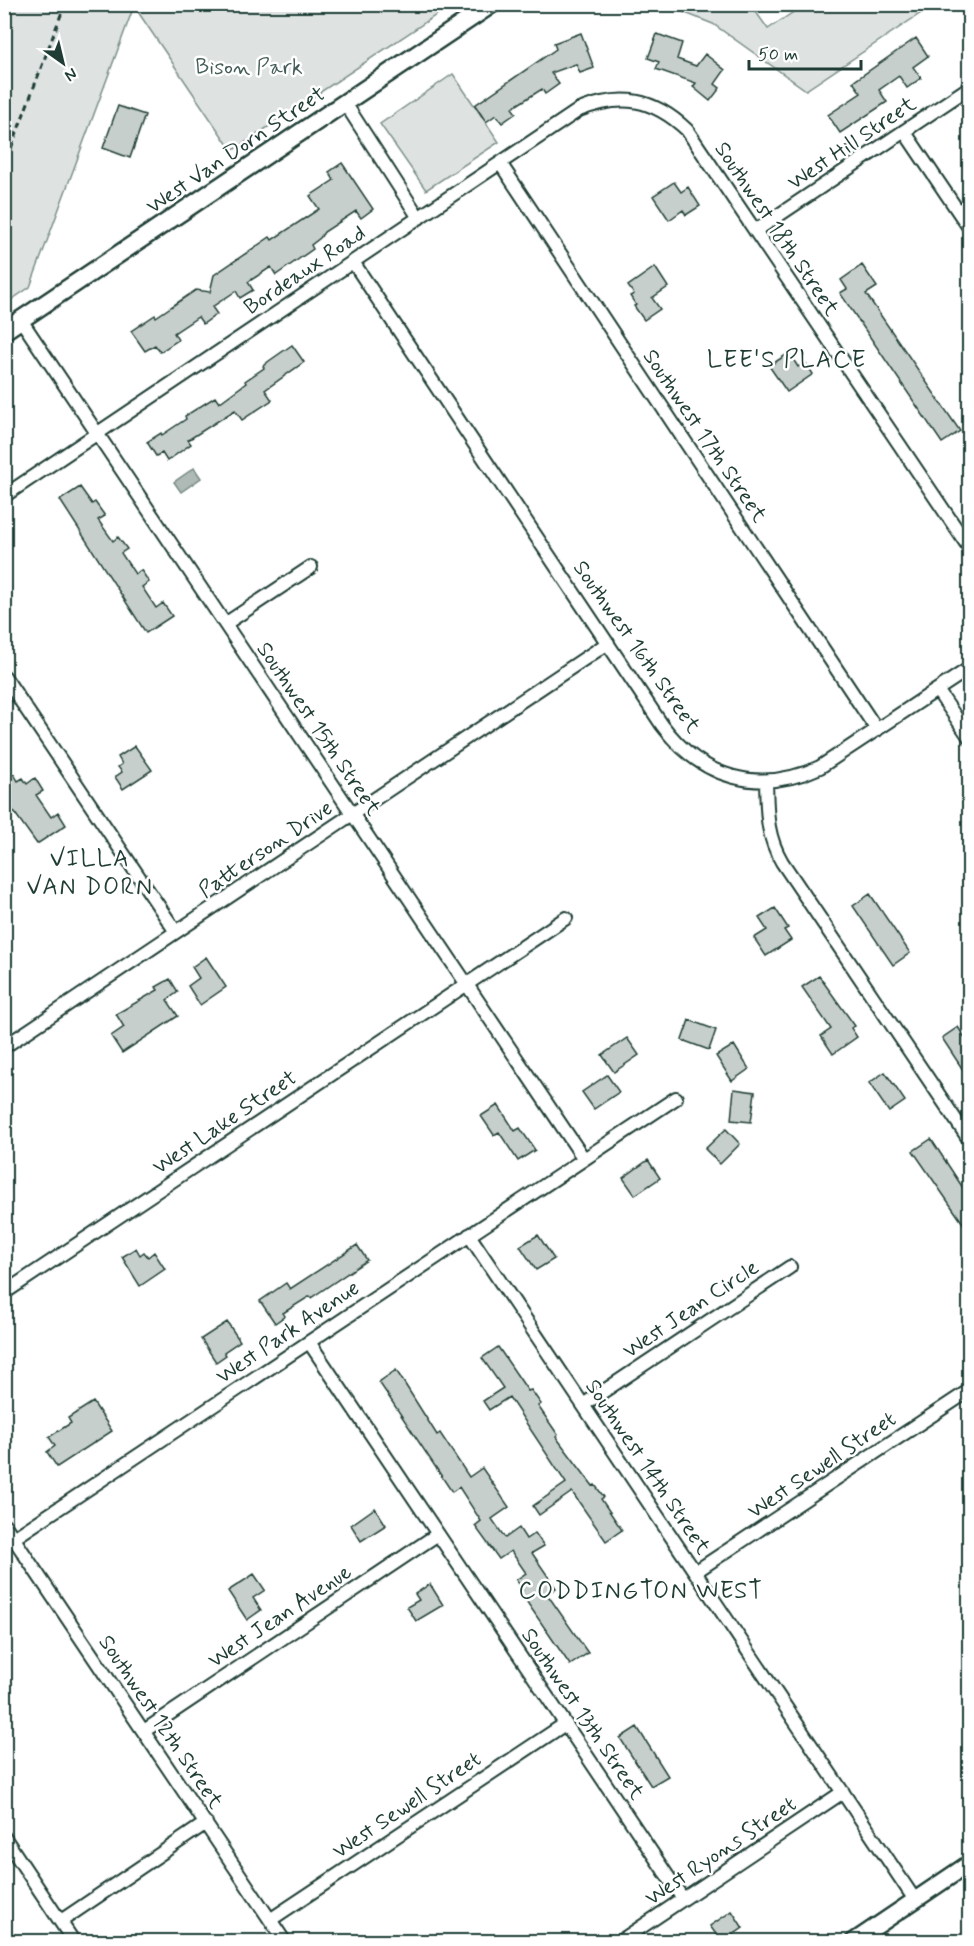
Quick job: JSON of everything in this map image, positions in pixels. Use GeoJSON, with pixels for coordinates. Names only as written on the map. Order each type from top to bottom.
{"type":"FeatureCollection","features":[{"type":"Feature","properties":{"kind":"main road","name":"West Van Dorn Street"},"geometry":{"type":"LineString","coordinates":[[4,331],[492,4]]}},
{"type":"Feature","properties":{"kind":"street","name":"West Hill Street"},"geometry":{"type":"LineString","coordinates":[[755,231],[969,87]]}},
{"type":"Feature","properties":{"kind":"street","name":"Bordeaux Road"},"geometry":{"type":"LineString","coordinates":[[4,496],[579,110],[618,99],[635,101]]}},
{"type":"Feature","properties":{"kind":"street","name":"Southwest 18th Street"},"geometry":{"type":"LineString","coordinates":[[635,101],[657,108],[673,117],[687,130],[969,549]]}},
{"type":"Feature","properties":{"kind":"street"},"geometry":{"type":"LineString","coordinates":[[345,103],[419,218]]}},
{"type":"Feature","properties":{"kind":"street"},"geometry":{"type":"LineString","coordinates":[[904,131],[969,229]]}},
{"type":"Feature","properties":{"kind":"street","name":"Southwest 17th Street"},"geometry":{"type":"LineString","coordinates":[[500,163],[877,730]]}},
{"type":"Feature","properties":{"kind":"street","name":"Southwest 16th Street"},"geometry":{"type":"LineString","coordinates":[[353,262],[662,725],[685,752],[702,764],[739,779],[766,781]]}},
{"type":"Feature","properties":{"kind":"street","name":"Southwest 15th Street"},"geometry":{"type":"LineString","coordinates":[[21,320],[584,1159]]}},
{"type":"Feature","properties":{"kind":"street"},"geometry":{"type":"LineString","coordinates":[[225,624],[311,567]]}},
{"type":"Feature","properties":{"kind":"street","name":"Patterson Drive"},"geometry":{"type":"LineString","coordinates":[[4,1047],[608,643]]}},
{"type":"Feature","properties":{"kind":"street"},"geometry":{"type":"LineString","coordinates":[[969,668],[814,770],[788,779],[766,781],[768,826],[775,850],[969,1141]]}},
{"type":"Feature","properties":{"kind":"street"},"geometry":{"type":"LineString","coordinates":[[4,676],[176,932]]}},
{"type":"Feature","properties":{"kind":"street"},"geometry":{"type":"LineString","coordinates":[[937,690],[969,738]]}},
{"type":"Feature","properties":{"kind":"street","name":"West Lake Street"},"geometry":{"type":"LineString","coordinates":[[4,1293],[566,918]]}},
{"type":"Feature","properties":{"kind":"street","name":"West Park Avenue"},"geometry":{"type":"LineString","coordinates":[[14,1538],[676,1098]]}},
{"type":"Feature","properties":{"kind":"street","name":"Southwest 14th Street"},"geometry":{"type":"LineString","coordinates":[[469,1235],[915,1900]]}},
{"type":"Feature","properties":{"kind":"street","name":"West Jean Circle"},"geometry":{"type":"LineString","coordinates":[[583,1405],[790,1267]]}},
{"type":"Feature","properties":{"kind":"street","name":"Southwest 13th Street"},"geometry":{"type":"LineString","coordinates":[[309,1342],[683,1899]]}},
{"type":"Feature","properties":{"kind":"street","name":"West Sewell Street"},"geometry":{"type":"LineString","coordinates":[[695,1572],[969,1390]]}},
{"type":"Feature","properties":{"kind":"street","name":"Southwest 12th Street"},"geometry":{"type":"LineString","coordinates":[[4,1524],[285,1941]]}},
{"type":"Feature","properties":{"kind":"street","name":"West Jean Avenue"},"geometry":{"type":"LineString","coordinates":[[144,1731],[438,1534]]}},
{"type":"Feature","properties":{"kind":"street","name":"West Sewell Street"},"geometry":{"type":"LineString","coordinates":[[270,1920],[565,1724]]}},
{"type":"Feature","properties":{"kind":"street","name":"West Ryons Street"},"geometry":{"type":"LineString","coordinates":[[619,1941],[843,1792]]}},
{"type":"Feature","properties":{"kind":"street"},"geometry":{"type":"LineString","coordinates":[[61,1921],[206,1823]]}},
{"type":"Feature","properties":{"kind":"street"},"geometry":{"type":"LineString","coordinates":[[4,1837],[74,1941]]}},
{"type":"Feature","properties":{"kind":"street"},"geometry":{"type":"LineString","coordinates":[[853,1941],[969,1863]]}},
{"type":"Feature","properties":{"kind":"path"},"geometry":{"type":"LineString","coordinates":[[4,167],[64,4]]}},
{"type":"Feature","properties":{"kind":"green space","name":"Bison Park"},"geometry":{"type":"Polygon","coordinates":[[[5,4],[451,5],[232,151],[134,6],[30,287],[5,304],[5,4]]]}},
{"type":"Feature","properties":{"kind":"green space"},"geometry":{"type":"Polygon","coordinates":[[[665,5],[751,5],[768,29],[804,5],[933,5],[806,90],[713,24],[665,5]]]}},
{"type":"Feature","properties":{"kind":"green space"},"geometry":{"type":"Polygon","coordinates":[[[453,74],[499,142],[426,190],[380,124],[453,74]]]}},
{"type":"Feature","properties":{"kind":"shaded area"},"geometry":{"type":"Polygon","coordinates":[[[194,468],[201,478],[181,492],[174,482],[194,468]]]}},
{"type":"Feature","properties":{"kind":"building"},"geometry":{"type":"Polygon","coordinates":[[[581,33],[594,68],[580,73],[576,64],[551,73],[559,84],[545,94],[542,89],[512,108],[516,113],[502,123],[496,115],[486,122],[475,105],[556,49],[554,43],[581,33]]]}},
{"type":"Feature","properties":{"kind":"building"},"geometry":{"type":"Polygon","coordinates":[[[657,34],[682,43],[677,59],[696,66],[705,54],[725,70],[715,84],[720,88],[710,101],[693,87],[696,83],[656,69],[659,62],[648,58],[657,34]]]}},
{"type":"Feature","properties":{"kind":"building"},"geometry":{"type":"Polygon","coordinates":[[[916,38],[928,56],[913,67],[921,78],[907,88],[899,76],[879,90],[887,102],[840,133],[828,115],[861,93],[853,82],[916,38]]]}},
{"type":"Feature","properties":{"kind":"building"},"geometry":{"type":"Polygon","coordinates":[[[118,106],[145,115],[130,158],[103,148],[118,106]]]}},
{"type":"Feature","properties":{"kind":"building"},"geometry":{"type":"Polygon","coordinates":[[[342,163],[373,209],[361,218],[356,211],[324,232],[311,245],[313,249],[276,275],[271,267],[248,282],[253,290],[240,298],[236,291],[212,307],[217,314],[203,324],[198,317],[174,333],[178,340],[160,352],[155,345],[145,351],[131,331],[196,290],[210,292],[214,275],[270,237],[272,240],[319,209],[310,196],[334,180],[329,172],[342,163]]]}},
{"type":"Feature","properties":{"kind":"building"},"geometry":{"type":"Polygon","coordinates":[[[674,182],[681,192],[688,187],[700,206],[686,215],[683,210],[669,220],[653,196],[674,182]]]}},
{"type":"Feature","properties":{"kind":"building"},"geometry":{"type":"Polygon","coordinates":[[[862,265],[877,287],[866,294],[960,431],[942,443],[840,293],[847,289],[841,280],[862,265]]]}},
{"type":"Feature","properties":{"kind":"building"},"geometry":{"type":"Polygon","coordinates":[[[655,267],[668,287],[652,298],[660,309],[644,320],[634,306],[636,305],[630,296],[634,294],[628,286],[655,267]]]}},
{"type":"Feature","properties":{"kind":"building"},"geometry":{"type":"Polygon","coordinates":[[[292,345],[304,362],[265,390],[272,400],[242,420],[235,410],[188,440],[191,444],[167,461],[162,453],[156,456],[147,442],[161,433],[162,435],[186,419],[185,416],[215,397],[219,403],[292,345]]]}},
{"type":"Feature","properties":{"kind":"building"},"geometry":{"type":"Polygon","coordinates":[[[789,353],[798,367],[805,362],[813,374],[787,392],[769,366],[789,353]]]}},
{"type":"Feature","properties":{"kind":"building"},"geometry":{"type":"Polygon","coordinates":[[[80,487],[92,504],[95,502],[105,516],[98,520],[113,541],[118,537],[127,549],[121,553],[135,574],[141,570],[149,582],[142,587],[156,608],[163,603],[172,616],[146,633],[60,500],[80,487]]]}},
{"type":"Feature","properties":{"kind":"building"},"geometry":{"type":"Polygon","coordinates":[[[135,746],[152,770],[123,789],[115,777],[122,772],[118,767],[122,764],[118,757],[135,746]]]}},
{"type":"Feature","properties":{"kind":"building"},"geometry":{"type":"Polygon","coordinates":[[[14,774],[18,781],[23,778],[27,784],[35,778],[43,791],[36,795],[51,817],[58,812],[66,825],[37,844],[4,798],[4,781],[14,774]]]}},
{"type":"Feature","properties":{"kind":"building"},"geometry":{"type":"Polygon","coordinates":[[[870,894],[910,953],[893,965],[853,906],[870,894]]]}},
{"type":"Feature","properties":{"kind":"building"},"geometry":{"type":"Polygon","coordinates":[[[775,908],[788,928],[784,930],[791,940],[766,956],[754,938],[767,930],[759,918],[775,908]]]}},
{"type":"Feature","properties":{"kind":"building"},"geometry":{"type":"Polygon","coordinates":[[[206,957],[226,987],[200,1005],[188,986],[199,978],[192,967],[206,957]]]}},
{"type":"Feature","properties":{"kind":"building"},"geometry":{"type":"Polygon","coordinates":[[[819,976],[855,1026],[851,1028],[857,1037],[833,1054],[821,1036],[831,1029],[802,987],[819,976]]]}},
{"type":"Feature","properties":{"kind":"building"},"geometry":{"type":"Polygon","coordinates":[[[170,979],[178,992],[167,1000],[178,1016],[122,1053],[111,1036],[124,1027],[116,1014],[158,990],[156,987],[170,979]]]}},
{"type":"Feature","properties":{"kind":"building"},"geometry":{"type":"Polygon","coordinates":[[[689,1020],[716,1030],[709,1050],[682,1040],[689,1020]]]}},
{"type":"Feature","properties":{"kind":"building"},"geometry":{"type":"Polygon","coordinates":[[[958,1027],[969,1044],[969,1079],[942,1038],[958,1027]]]}},
{"type":"Feature","properties":{"kind":"building"},"geometry":{"type":"Polygon","coordinates":[[[627,1038],[639,1055],[614,1072],[602,1055],[627,1038]]]}},
{"type":"Feature","properties":{"kind":"building"},"geometry":{"type":"Polygon","coordinates":[[[734,1045],[749,1069],[732,1081],[716,1056],[734,1045]]]}},
{"type":"Feature","properties":{"kind":"building"},"geometry":{"type":"Polygon","coordinates":[[[885,1072],[905,1101],[889,1112],[869,1083],[885,1072]]]}},
{"type":"Feature","properties":{"kind":"building"},"geometry":{"type":"Polygon","coordinates":[[[607,1075],[619,1092],[594,1109],[582,1092],[607,1075]]]}},
{"type":"Feature","properties":{"kind":"building"},"geometry":{"type":"Polygon","coordinates":[[[734,1089],[755,1092],[751,1122],[731,1120],[734,1089]]]}},
{"type":"Feature","properties":{"kind":"building"},"geometry":{"type":"Polygon","coordinates":[[[498,1105],[515,1131],[520,1128],[535,1150],[518,1161],[499,1132],[494,1135],[481,1116],[498,1105]]]}},
{"type":"Feature","properties":{"kind":"building"},"geometry":{"type":"Polygon","coordinates":[[[726,1129],[740,1144],[720,1164],[705,1149],[726,1129]]]}},
{"type":"Feature","properties":{"kind":"building"},"geometry":{"type":"Polygon","coordinates":[[[931,1139],[969,1197],[969,1232],[913,1151],[931,1139]]]}},
{"type":"Feature","properties":{"kind":"building"},"geometry":{"type":"Polygon","coordinates":[[[648,1160],[660,1178],[635,1195],[623,1178],[648,1160]]]}},
{"type":"Feature","properties":{"kind":"building"},"geometry":{"type":"Polygon","coordinates":[[[538,1235],[554,1259],[536,1270],[520,1246],[538,1235]]]}},
{"type":"Feature","properties":{"kind":"building"},"geometry":{"type":"Polygon","coordinates":[[[357,1245],[367,1260],[311,1298],[310,1296],[283,1313],[285,1316],[275,1323],[260,1301],[286,1283],[290,1289],[357,1245]]]}},
{"type":"Feature","properties":{"kind":"building"},"geometry":{"type":"Polygon","coordinates":[[[136,1248],[140,1255],[144,1252],[148,1257],[154,1252],[165,1269],[140,1286],[122,1257],[136,1248]]]}},
{"type":"Feature","properties":{"kind":"building"},"geometry":{"type":"Polygon","coordinates":[[[227,1322],[240,1341],[224,1352],[226,1355],[216,1362],[201,1339],[227,1322]]]}},
{"type":"Feature","properties":{"kind":"building"},"geometry":{"type":"Polygon","coordinates":[[[498,1347],[528,1391],[531,1390],[541,1404],[538,1406],[558,1435],[556,1437],[604,1497],[601,1499],[622,1530],[606,1541],[572,1492],[539,1515],[533,1506],[566,1483],[509,1397],[489,1410],[483,1401],[503,1388],[482,1358],[498,1347]]]}},
{"type":"Feature","properties":{"kind":"building"},"geometry":{"type":"Polygon","coordinates":[[[396,1370],[437,1435],[440,1433],[469,1477],[482,1468],[509,1507],[492,1519],[505,1538],[519,1528],[526,1539],[535,1533],[544,1546],[532,1553],[556,1588],[547,1594],[588,1653],[570,1665],[520,1592],[523,1590],[516,1580],[526,1573],[511,1551],[499,1559],[475,1526],[481,1521],[459,1487],[452,1492],[379,1382],[396,1370]]]}},
{"type":"Feature","properties":{"kind":"building"},"geometry":{"type":"Polygon","coordinates":[[[93,1402],[112,1431],[57,1467],[47,1452],[55,1446],[49,1437],[71,1423],[68,1418],[93,1402]]]}},
{"type":"Feature","properties":{"kind":"building"},"geometry":{"type":"Polygon","coordinates":[[[375,1508],[386,1525],[361,1541],[351,1525],[375,1508]]]}},
{"type":"Feature","properties":{"kind":"building"},"geometry":{"type":"Polygon","coordinates":[[[254,1574],[265,1590],[253,1598],[261,1610],[247,1620],[228,1591],[254,1574]]]}},
{"type":"Feature","properties":{"kind":"building"},"geometry":{"type":"Polygon","coordinates":[[[430,1584],[443,1605],[416,1621],[407,1607],[419,1600],[415,1594],[430,1584]]]}},
{"type":"Feature","properties":{"kind":"building"},"geometry":{"type":"Polygon","coordinates":[[[637,1727],[668,1776],[651,1786],[620,1738],[637,1727]]]}},
{"type":"Feature","properties":{"kind":"building"},"geometry":{"type":"Polygon","coordinates":[[[732,1911],[743,1928],[721,1941],[710,1926],[732,1911]]]}},
{"type":"Feature","properties":{"kind":"district","name":"LEE'S PLACE"},"geometry":{"type":"Point","coordinates":[787,359]}},
{"type":"Feature","properties":{"kind":"district","name":"VILLA VAN DORN"},"geometry":{"type":"Point","coordinates":[90,872]}},
{"type":"Feature","properties":{"kind":"district","name":"CODDINGTON WEST"},"geometry":{"type":"Point","coordinates":[641,1590]}}]}
